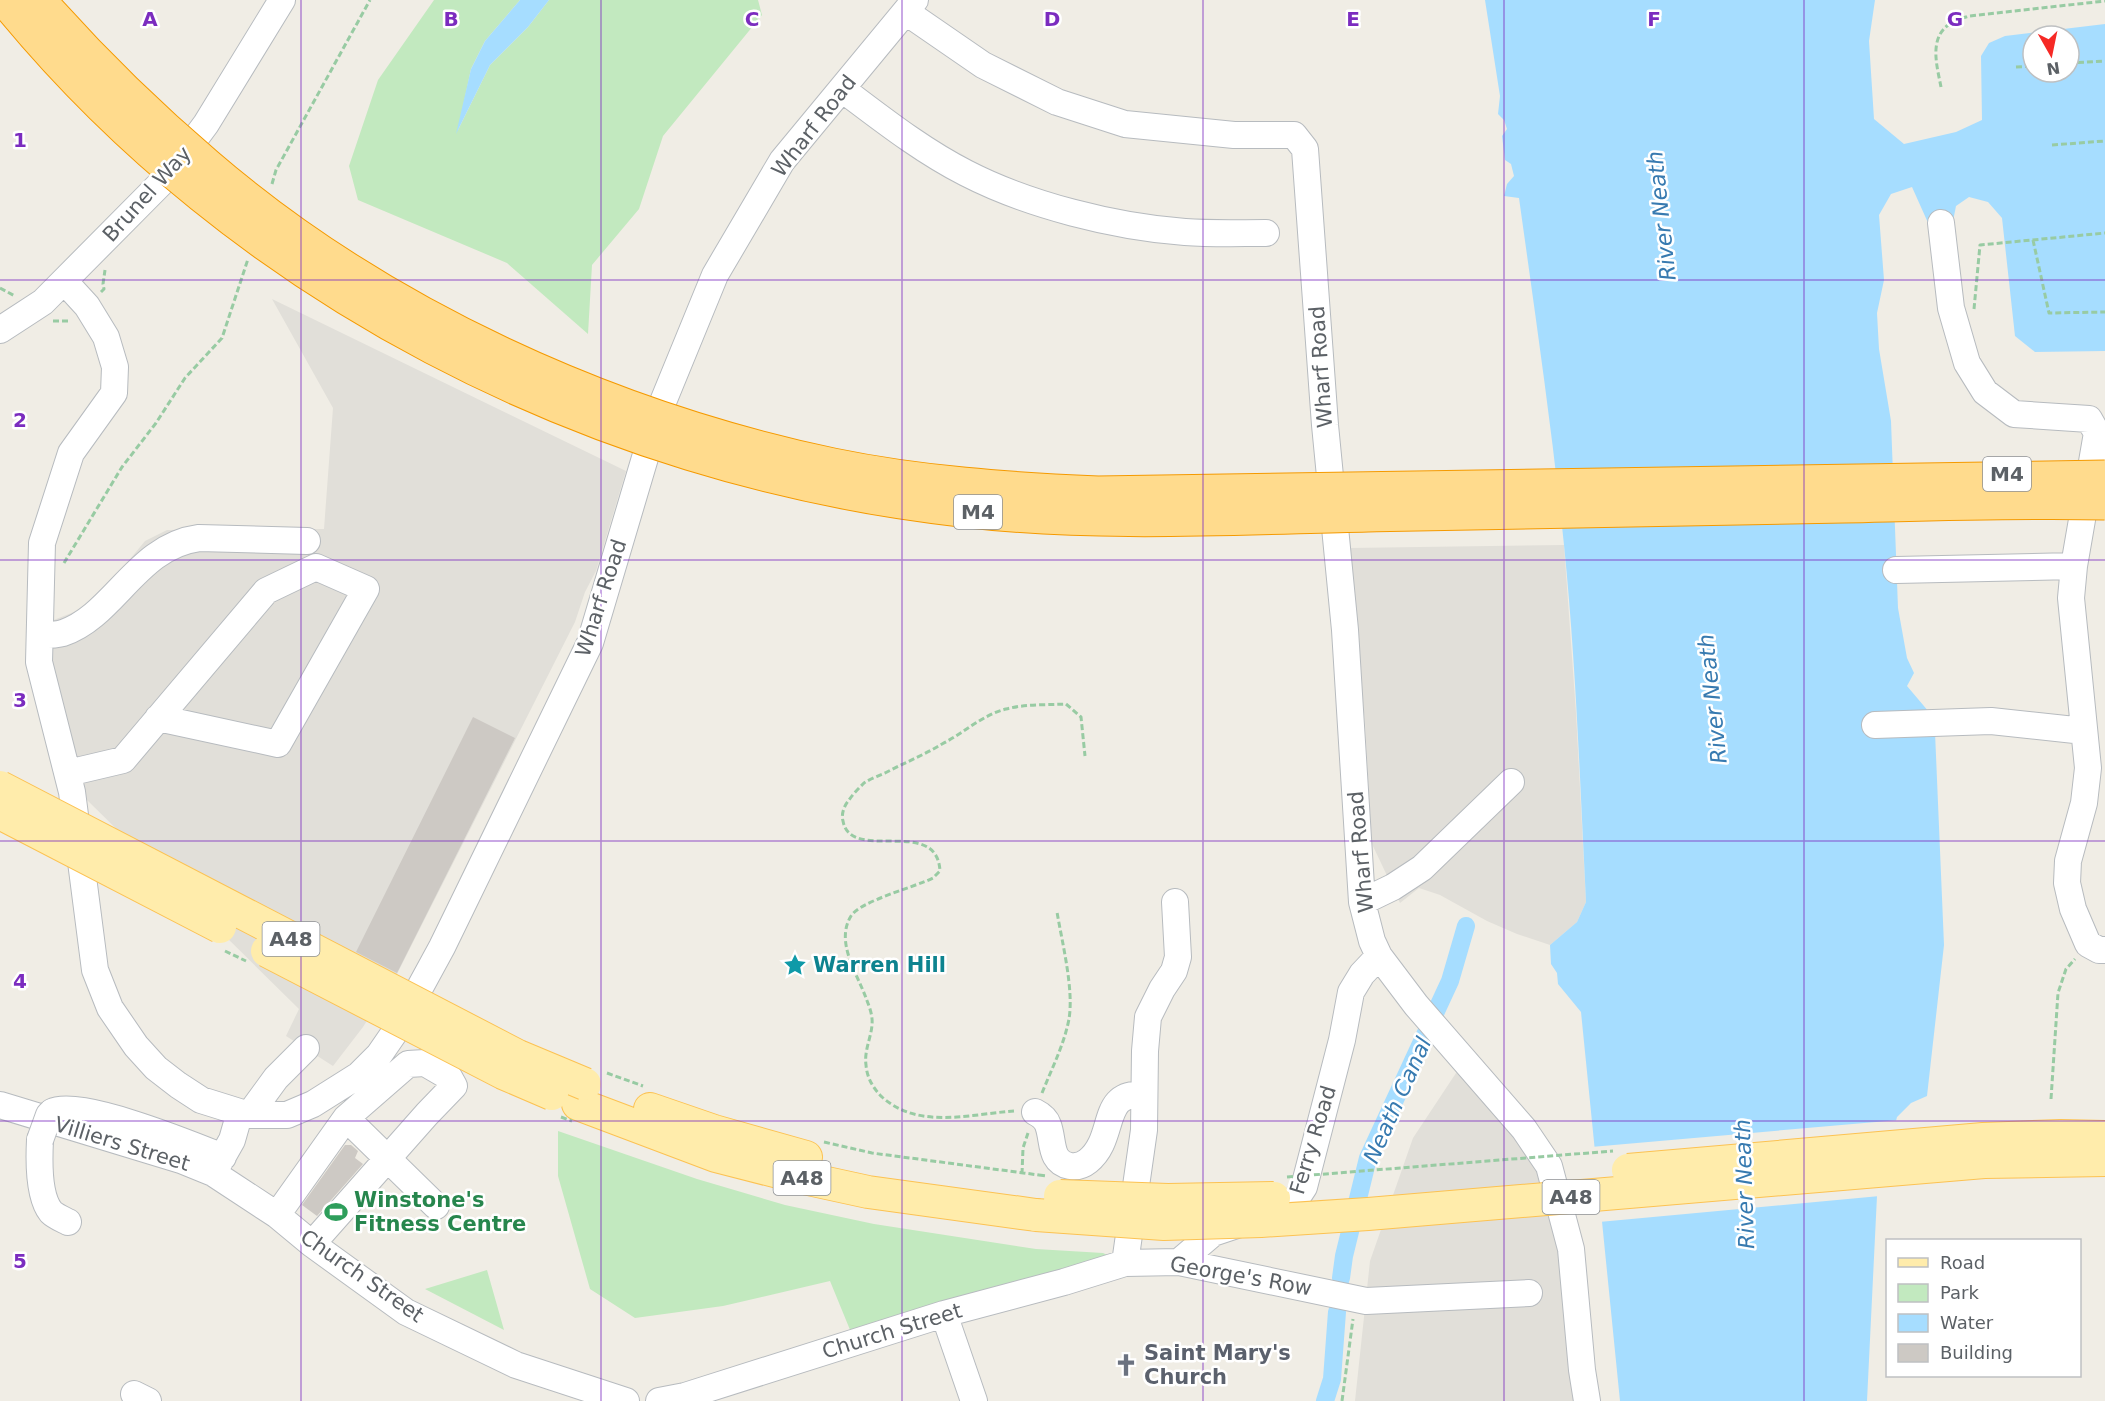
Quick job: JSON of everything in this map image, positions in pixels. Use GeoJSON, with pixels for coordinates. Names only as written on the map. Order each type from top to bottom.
{"type":"FeatureCollection","features":[{"type":"Feature","properties":{"kind":"highway","name":"M4"},"geometry":{"type":"LineString","coordinates":[[5,0],[77,81],[150,150],[225,213],[330,286],[475,369],[562,408],[606,426],[699,458],[796,484],[964,511],[1086,519],[1221,519],[1741,507],[2105,503]]}},
{"type":"Feature","properties":{"kind":"highway","name":"M4"},"geometry":{"type":"LineString","coordinates":[[39,0],[130,96],[208,167],[268,213],[349,268],[454,330],[550,375],[633,409],[732,440],[833,465],[879,474],[983,486],[1098,493],[2105,477]]}},
{"type":"Feature","properties":{"kind":"highway","name":"M4"},"geometry":{"type":"LineString","coordinates":[[1910,480],[2105,469]]}},
{"type":"Feature","properties":{"kind":"main road","name":"A48"},"geometry":{"type":"LineString","coordinates":[[0,787],[518,1056],[581,1094],[716,1156],[868,1192],[1037,1187],[1168,1200],[1260,1199],[1375,1192],[1983,1139],[2105,1137]]}},
{"type":"Feature","properties":{"kind":"main road","name":"A48"},"geometry":{"type":"LineString","coordinates":[[0,813],[503,1073],[581,1094]]}},
{"type":"Feature","properties":{"kind":"main road","name":"A48"},"geometry":{"type":"LineString","coordinates":[[1037,1187],[1164,1224],[1368,1214],[1984,1162],[2105,1160]]}},
{"type":"Feature","properties":{"kind":"street","name":"Brunel Way"},"geometry":{"type":"LineString","coordinates":[[0,330],[20,319],[65,282],[166,178],[206,124],[282,0]]}},
{"type":"Feature","properties":{"kind":"street","name":"Wharf Road"},"geometry":{"type":"LineString","coordinates":[[65,282],[87,306],[106,337],[115,367],[114,393],[71,453],[42,543],[39,662],[72,792],[95,970],[110,1008],[136,1046],[156,1068],[171,1080],[201,1100],[244,1113],[287,1115],[313,1104],[359,1075],[379,1055],[399,1026],[442,947],[590,643],[658,414],[715,275],[782,161],[910,6],[983,65],[1057,102],[1125,124],[1234,135],[1294,135],[1305,149],[1325,425],[1345,630],[1362,902],[1372,941],[1379,957],[1416,1005],[1524,1129],[1550,1166],[1571,1249],[1587,1401]]}},
{"type":"Feature","properties":{"kind":"street"},"geometry":{"type":"LineString","coordinates":[[842,89],[891,127],[935,155],[1001,189],[1044,204],[1087,216],[1183,232],[1266,233]]}},
{"type":"Feature","properties":{"kind":"street"},"geometry":{"type":"LineString","coordinates":[[1941,223],[1951,308],[1967,363],[1985,392],[2014,414],[2089,419],[2097,433],[2074,566],[2071,598],[2088,768],[2084,803],[2068,861],[2067,883],[2073,909],[2091,941]]}},
{"type":"Feature","properties":{"kind":"street"},"geometry":{"type":"LineString","coordinates":[[40,635],[60,634],[80,624],[96,612],[130,577],[172,545],[186,540],[199,538],[307,542]]}},
{"type":"Feature","properties":{"kind":"street"},"geometry":{"type":"LineString","coordinates":[[1896,570],[2074,566]]}},
{"type":"Feature","properties":{"kind":"street"},"geometry":{"type":"LineString","coordinates":[[68,772],[123,760],[158,718],[266,591],[315,567],[366,589],[278,744],[158,718]]}},
{"type":"Feature","properties":{"kind":"street"},"geometry":{"type":"LineString","coordinates":[[1875,725],[1991,721],[2084,731]]}},
{"type":"Feature","properties":{"kind":"street"},"geometry":{"type":"LineString","coordinates":[[1362,902],[1422,868],[1511,782]]}},
{"type":"Feature","properties":{"kind":"street"},"geometry":{"type":"LineString","coordinates":[[1125,1263],[1144,1130],[1148,1017],[1174,971],[1178,957],[1175,902]]}},
{"type":"Feature","properties":{"kind":"street","name":"Ferry Road"},"geometry":{"type":"LineString","coordinates":[[1179,1262],[1213,1233],[1292,1208],[1304,1187],[1342,1040],[1351,992],[1362,974],[1379,957]]}},
{"type":"Feature","properties":{"kind":"street"},"geometry":{"type":"LineString","coordinates":[[68,1222],[52,1213],[46,1203],[41,1181],[40,1140],[52,1112],[58,1108],[71,1109],[143,1127],[218,1165],[244,1113],[306,1048]]}},
{"type":"Feature","properties":{"kind":"street"},"geometry":{"type":"LineString","coordinates":[[277,1215],[346,1118],[408,1064],[425,1063],[449,1077],[454,1086],[312,1244]]}},
{"type":"Feature","properties":{"kind":"street"},"geometry":{"type":"LineString","coordinates":[[1035,1112],[1042,1116],[1048,1124],[1052,1151],[1060,1163],[1073,1167],[1084,1164],[1097,1154],[1107,1131],[1113,1106],[1121,1098],[1134,1094],[1144,1095]]}},
{"type":"Feature","properties":{"kind":"street","name":"Villiers Street"},"geometry":{"type":"LineString","coordinates":[[0,1105],[182,1160],[218,1165],[240,1191]]}},
{"type":"Feature","properties":{"kind":"street"},"geometry":{"type":"LineString","coordinates":[[346,1118],[436,1206]]}},
{"type":"Feature","properties":{"kind":"street","name":"Church Street"},"geometry":{"type":"LineString","coordinates":[[240,1191],[277,1215],[312,1244],[406,1312],[516,1365],[626,1401]]}},
{"type":"Feature","properties":{"kind":"street","name":"George's Row"},"geometry":{"type":"LineString","coordinates":[[1125,1263],[1179,1262],[1325,1291],[1356,1300],[1529,1293]]}},
{"type":"Feature","properties":{"kind":"street","name":"Church Street"},"geometry":{"type":"LineString","coordinates":[[660,1401],[686,1399],[944,1314],[1125,1263]]}},
{"type":"Feature","properties":{"kind":"street"},"geometry":{"type":"LineString","coordinates":[[944,1314],[974,1401]]}},
{"type":"Feature","properties":{"kind":"path"},"geometry":{"type":"LineString","coordinates":[[269,192],[276,170],[370,0]]}},
{"type":"Feature","properties":{"kind":"path"},"geometry":{"type":"LineString","coordinates":[[1941,87],[1935,55],[1938,36],[1950,23],[1969,16],[2105,1]]}},
{"type":"Feature","properties":{"kind":"path"},"geometry":{"type":"LineString","coordinates":[[2081,62],[2105,61]]}},
{"type":"Feature","properties":{"kind":"path"},"geometry":{"type":"LineString","coordinates":[[2016,67],[2021,67]]}},
{"type":"Feature","properties":{"kind":"path"},"geometry":{"type":"LineString","coordinates":[[2052,145],[2105,141]]}},
{"type":"Feature","properties":{"kind":"path"},"geometry":{"type":"LineString","coordinates":[[1958,333],[1975,308],[1980,245],[2105,233]]}},
{"type":"Feature","properties":{"kind":"path"},"geometry":{"type":"LineString","coordinates":[[2033,240],[2049,314],[2105,312]]}},
{"type":"Feature","properties":{"kind":"path"},"geometry":{"type":"LineString","coordinates":[[41,592],[51,585],[122,467],[156,423],[185,378],[222,338],[251,248]]}},
{"type":"Feature","properties":{"kind":"path"},"geometry":{"type":"LineString","coordinates":[[1035,1112],[990,1113],[954,1118],[925,1117],[889,1103],[876,1091],[868,1077],[865,1063],[872,1024],[871,1012],[848,954],[844,933],[852,914],[866,904],[933,878],[940,871],[940,860],[927,846],[915,842],[862,840],[852,836],[845,829],[842,819],[848,801],[865,782],[942,744],[988,715],[1008,708],[1066,704],[1082,717],[1085,756]]}},
{"type":"Feature","properties":{"kind":"path"},"geometry":{"type":"LineString","coordinates":[[1037,1187],[1023,1148],[1035,1112],[1063,1045],[1070,1016],[1068,982],[1057,912]]}},
{"type":"Feature","properties":{"kind":"path"},"geometry":{"type":"LineString","coordinates":[[2051,1099],[2058,993],[2066,969],[2091,941]]}},
{"type":"Feature","properties":{"kind":"path"},"geometry":{"type":"LineString","coordinates":[[1280,1178],[1617,1151]]}},
{"type":"Feature","properties":{"kind":"path"},"geometry":{"type":"LineString","coordinates":[[1342,1401],[1356,1300]]}},
{"type":"Feature","properties":{"kind":"shaded area"},"geometry":{"type":"Polygon","coordinates":[[[272,299],[626,471],[596,571],[585,592],[575,622],[397,974],[363,1027],[333,1066],[286,1036],[299,1009],[86,799],[46,651],[46,623],[92,605],[145,541],[167,530],[324,529],[333,408],[272,299]]]}},
{"type":"Feature","properties":{"kind":"shaded area"},"geometry":{"type":"Polygon","coordinates":[[[1564,545],[1586,902],[1577,922],[1550,945],[1487,921],[1440,895],[1419,888],[1400,903],[1372,844],[1365,723],[1349,548],[1564,545]]]}},
{"type":"Feature","properties":{"kind":"shaded area"},"geometry":{"type":"Polygon","coordinates":[[[1458,1070],[1540,1166],[1561,1223],[1578,1401],[1355,1401],[1370,1261],[1413,1138],[1458,1070]]]}},
{"type":"Feature","properties":{"kind":"green space"},"geometry":{"type":"Polygon","coordinates":[[[434,0],[520,0],[485,41],[471,69],[458,130],[490,65],[528,27],[549,0],[758,0],[762,15],[663,136],[639,209],[592,265],[588,334],[507,263],[358,200],[349,166],[378,80],[434,0]]]}},
{"type":"Feature","properties":{"kind":"green space"},"geometry":{"type":"Polygon","coordinates":[[[558,1131],[697,1179],[785,1205],[874,1224],[1036,1249],[1103,1253],[1125,1263],[855,1342],[830,1281],[723,1306],[635,1318],[590,1289],[558,1176],[558,1131]]]}},
{"type":"Feature","properties":{"kind":"green space"},"geometry":{"type":"Polygon","coordinates":[[[487,1270],[504,1330],[425,1289],[487,1270]]]}},
{"type":"Feature","properties":{"kind":"water"},"geometry":{"type":"Polygon","coordinates":[[[520,0],[549,0],[528,27],[490,65],[456,134],[471,69],[485,41],[520,0]]]}},
{"type":"Feature","properties":{"kind":"water","name":"River Neath"},"geometry":{"type":"Polygon","coordinates":[[[1485,0],[1875,0],[1869,41],[1874,119],[1904,144],[1956,132],[1982,120],[1981,56],[1989,43],[2005,36],[2021,34],[2021,84],[2081,84],[2081,27],[2105,24],[2105,351],[2035,352],[2015,336],[2002,218],[1988,202],[1969,197],[1956,206],[1953,221],[1929,225],[1912,187],[1891,194],[1879,215],[1884,280],[1877,313],[1879,349],[1891,421],[1898,608],[1907,658],[1914,673],[1907,686],[1929,712],[1935,732],[1944,945],[1927,1096],[1911,1103],[1897,1117],[1877,1196],[1867,1401],[1620,1401],[1581,1012],[1558,984],[1557,973],[1551,964],[1550,945],[1577,922],[1586,902],[1575,678],[1559,502],[1543,371],[1519,198],[1504,196],[1507,184],[1514,176],[1511,164],[1505,160],[1502,136],[1507,129],[1504,120],[1498,114],[1500,96],[1485,0]]]}},
{"type":"Feature","properties":{"kind":"pier"},"geometry":{"type":"Polygon","coordinates":[[[1899,1120],[1880,1196],[1599,1222],[1591,1147],[1899,1120]]]}},
{"type":"Feature","properties":{"kind":"building"},"geometry":{"type":"Polygon","coordinates":[[[473,717],[515,738],[397,973],[356,952],[473,717]]]}},
{"type":"Feature","properties":{"kind":"building"},"geometry":{"type":"Polygon","coordinates":[[[345,1145],[351,1145],[358,1151],[355,1158],[363,1164],[317,1216],[302,1205],[345,1145]]]}},
{"type":"Feature","properties":{"kind":"waterway","name":"Neath Canal"},"geometry":{"type":"LineString","coordinates":[[1341,1278],[1344,1256],[1368,1158],[1450,981],[1466,926]]}},
{"type":"Feature","properties":{"kind":"waterway","name":"Neath Canal"},"geometry":{"type":"LineString","coordinates":[[1325,1401],[1332,1379],[1337,1312]]}},
{"type":"Feature","properties":{"kind":"place","name":"Warren Hill"},"geometry":{"type":"Point","coordinates":[795,965]}},
{"type":"Feature","properties":{"kind":"place","name":"Winstone's Fitness Centre"},"geometry":{"type":"Point","coordinates":[336,1212]}},
{"type":"Feature","properties":{"kind":"place","name":"Saint Mary's Church"},"geometry":{"type":"Point","coordinates":[1126,1365]}}]}
